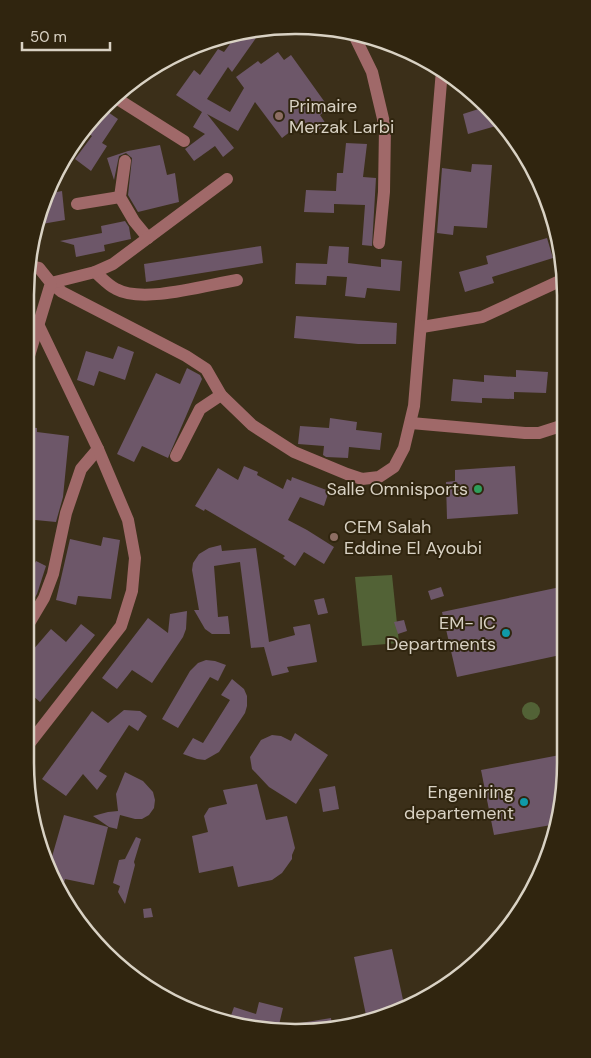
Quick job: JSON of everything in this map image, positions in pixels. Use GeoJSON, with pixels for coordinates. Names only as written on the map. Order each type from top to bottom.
{"type":"FeatureCollection","features":[{"type":"Feature","properties":{"kind":"street"},"geometry":{"type":"LineString","coordinates":[[357,42],[372,72],[385,128],[384,192],[379,243]]}},
{"type":"Feature","properties":{"kind":"street"},"geometry":{"type":"LineString","coordinates":[[35,267],[39,268],[51,283],[62,292],[186,356],[206,369],[221,395],[252,425],[294,452],[362,479],[379,477],[394,467],[404,448],[411,423],[422,328],[441,78]]}},
{"type":"Feature","properties":{"kind":"street"},"geometry":{"type":"LineString","coordinates":[[121,101],[184,141]]}},
{"type":"Feature","properties":{"kind":"street"},"geometry":{"type":"LineString","coordinates":[[125,161],[120,197],[134,221],[148,238]]}},
{"type":"Feature","properties":{"kind":"street"},"geometry":{"type":"LineString","coordinates":[[51,283],[95,272],[113,264],[228,179]]}},
{"type":"Feature","properties":{"kind":"street"},"geometry":{"type":"LineString","coordinates":[[78,204],[120,197]]}},
{"type":"Feature","properties":{"kind":"street"},"geometry":{"type":"LineString","coordinates":[[95,272],[115,289],[133,294],[151,295],[237,280]]}},
{"type":"Feature","properties":{"kind":"street"},"geometry":{"type":"LineString","coordinates":[[422,328],[482,317],[557,282]]}},
{"type":"Feature","properties":{"kind":"street"},"geometry":{"type":"LineString","coordinates":[[34,339],[51,283]]}},
{"type":"Feature","properties":{"kind":"street"},"geometry":{"type":"LineString","coordinates":[[34,737],[121,626],[132,591],[135,558],[128,520],[98,448],[38,324]]}},
{"type":"Feature","properties":{"kind":"street"},"geometry":{"type":"LineString","coordinates":[[176,456],[200,409],[221,395]]}},
{"type":"Feature","properties":{"kind":"street"},"geometry":{"type":"LineString","coordinates":[[411,423],[524,433],[539,433],[557,428]]}},
{"type":"Feature","properties":{"kind":"street"},"geometry":{"type":"LineString","coordinates":[[34,615],[44,598],[53,574],[66,513],[81,469],[98,448]]}},
{"type":"Feature","properties":{"kind":"green space"},"geometry":{"type":"Polygon","coordinates":[[[392,575],[399,643],[362,646],[355,577],[392,575]]]}},
{"type":"Feature","properties":{"kind":"green space"},"geometry":{"type":"Polygon","coordinates":[[[531,702],[537,705],[540,711],[537,717],[531,720],[525,717],[522,711],[525,705],[531,702]]]}},
{"type":"Feature","properties":{"kind":"building"},"geometry":{"type":"Polygon","coordinates":[[[256,38],[232,72],[228,67],[207,99],[230,112],[244,88],[236,77],[258,61],[261,64],[278,52],[284,60],[291,55],[329,108],[320,115],[326,124],[313,134],[304,121],[282,138],[255,102],[238,131],[207,114],[234,148],[223,157],[215,146],[194,161],[185,149],[205,134],[193,127],[202,112],[176,95],[194,70],[200,75],[218,49],[224,52],[231,42],[256,38]]]}},
{"type":"Feature","properties":{"kind":"building"},"geometry":{"type":"Polygon","coordinates":[[[479,109],[495,126],[468,134],[463,114],[479,109]]]}},
{"type":"Feature","properties":{"kind":"building"},"geometry":{"type":"Polygon","coordinates":[[[108,112],[118,119],[102,143],[107,146],[91,171],[75,159],[92,136],[89,134],[108,112]]]}},
{"type":"Feature","properties":{"kind":"building"},"geometry":{"type":"Polygon","coordinates":[[[346,143],[367,144],[363,177],[376,178],[372,246],[362,245],[365,205],[334,204],[334,213],[304,212],[306,190],[336,191],[337,173],[343,173],[346,143]]]}},
{"type":"Feature","properties":{"kind":"building"},"geometry":{"type":"Polygon","coordinates":[[[160,145],[167,175],[175,173],[179,202],[138,212],[128,195],[132,158],[126,153],[119,156],[114,180],[107,158],[128,151],[160,145]]]}},
{"type":"Feature","properties":{"kind":"building"},"geometry":{"type":"Polygon","coordinates":[[[472,164],[492,165],[487,228],[454,226],[453,235],[437,233],[442,168],[471,172],[472,164]]]}},
{"type":"Feature","properties":{"kind":"building"},"geometry":{"type":"Polygon","coordinates":[[[62,191],[65,220],[44,224],[48,211],[55,192],[62,191]]]}},
{"type":"Feature","properties":{"kind":"building"},"geometry":{"type":"Polygon","coordinates":[[[125,221],[129,227],[131,239],[104,245],[105,251],[76,257],[74,245],[60,241],[102,233],[101,226],[125,221]]]}},
{"type":"Feature","properties":{"kind":"building"},"geometry":{"type":"Polygon","coordinates":[[[547,238],[553,258],[492,277],[494,283],[465,292],[459,272],[488,264],[486,256],[547,238]]]}},
{"type":"Feature","properties":{"kind":"building"},"geometry":{"type":"Polygon","coordinates":[[[261,246],[263,263],[146,282],[144,264],[261,246]]]}},
{"type":"Feature","properties":{"kind":"building"},"geometry":{"type":"Polygon","coordinates":[[[329,246],[349,247],[348,263],[381,267],[381,259],[402,261],[400,291],[367,288],[365,298],[345,296],[347,277],[327,276],[326,285],[295,284],[296,263],[327,264],[329,246]]]}},
{"type":"Feature","properties":{"kind":"building"},"geometry":{"type":"Polygon","coordinates":[[[296,316],[397,323],[396,344],[358,344],[294,338],[296,316]]]}},
{"type":"Feature","properties":{"kind":"building"},"geometry":{"type":"Polygon","coordinates":[[[118,346],[134,352],[125,380],[99,371],[94,386],[77,380],[86,351],[113,359],[118,346]]]}},
{"type":"Feature","properties":{"kind":"building"},"geometry":{"type":"Polygon","coordinates":[[[187,368],[200,375],[202,379],[168,458],[142,446],[134,462],[117,454],[156,373],[180,384],[187,368]]]}},
{"type":"Feature","properties":{"kind":"building"},"geometry":{"type":"Polygon","coordinates":[[[516,370],[548,372],[546,393],[514,392],[514,399],[482,398],[482,403],[451,401],[453,379],[484,382],[484,375],[516,377],[516,370]]]}},
{"type":"Feature","properties":{"kind":"building"},"geometry":{"type":"Polygon","coordinates":[[[330,418],[357,422],[356,430],[382,433],[380,450],[349,447],[348,458],[326,457],[323,455],[324,446],[298,444],[300,426],[329,428],[330,418]]]}},
{"type":"Feature","properties":{"kind":"building"},"geometry":{"type":"Polygon","coordinates":[[[34,428],[37,428],[37,432],[69,436],[63,497],[56,522],[34,520],[34,428]]]}},
{"type":"Feature","properties":{"kind":"building"},"geometry":{"type":"Polygon","coordinates":[[[244,466],[258,472],[257,475],[283,489],[287,479],[291,481],[292,477],[329,491],[324,506],[300,497],[288,520],[334,547],[324,564],[304,552],[295,566],[283,558],[285,556],[205,509],[204,511],[195,506],[218,468],[238,480],[244,466]]]}},
{"type":"Feature","properties":{"kind":"building"},"geometry":{"type":"Polygon","coordinates":[[[515,466],[518,514],[447,519],[446,482],[455,481],[455,470],[515,466]]]}},
{"type":"Feature","properties":{"kind":"building"},"geometry":{"type":"Polygon","coordinates":[[[103,537],[120,540],[111,599],[78,596],[76,605],[56,600],[70,539],[101,546],[103,537]]]}},
{"type":"Feature","properties":{"kind":"building"},"geometry":{"type":"Polygon","coordinates":[[[221,545],[222,551],[256,548],[269,642],[295,635],[293,627],[310,624],[317,662],[287,667],[289,672],[272,676],[264,647],[251,648],[240,562],[214,566],[218,617],[228,616],[230,634],[212,634],[205,629],[194,610],[199,610],[192,570],[193,563],[199,554],[209,548],[221,545]]]}},
{"type":"Feature","properties":{"kind":"building"},"geometry":{"type":"Polygon","coordinates":[[[36,561],[46,566],[34,599],[34,565],[36,561]]]}},
{"type":"Feature","properties":{"kind":"building"},"geometry":{"type":"Polygon","coordinates":[[[441,587],[444,596],[431,600],[428,591],[441,587]]]}},
{"type":"Feature","properties":{"kind":"building","name":"EM- IC Departments"},"geometry":{"type":"Polygon","coordinates":[[[557,588],[557,656],[457,677],[442,612],[557,588]]]}},
{"type":"Feature","properties":{"kind":"building"},"geometry":{"type":"Polygon","coordinates":[[[324,598],[328,613],[318,615],[314,600],[324,598]]]}},
{"type":"Feature","properties":{"kind":"building"},"geometry":{"type":"Polygon","coordinates":[[[187,611],[186,629],[183,637],[152,683],[132,670],[117,689],[102,678],[148,618],[168,633],[170,614],[187,611]]]}},
{"type":"Feature","properties":{"kind":"building"},"geometry":{"type":"Polygon","coordinates":[[[404,620],[407,631],[398,634],[394,622],[404,620]]]}},
{"type":"Feature","properties":{"kind":"building"},"geometry":{"type":"Polygon","coordinates":[[[81,624],[95,635],[40,702],[34,697],[34,649],[51,629],[66,642],[81,624]]]}},
{"type":"Feature","properties":{"kind":"building"},"geometry":{"type":"Polygon","coordinates":[[[206,660],[226,665],[218,681],[210,677],[178,728],[162,719],[190,671],[198,663],[206,660]]]}},
{"type":"Feature","properties":{"kind":"building"},"geometry":{"type":"Polygon","coordinates":[[[232,679],[244,689],[247,696],[245,713],[219,752],[205,760],[183,754],[193,738],[203,743],[230,700],[221,695],[232,679]]]}},
{"type":"Feature","properties":{"kind":"building"},"geometry":{"type":"Polygon","coordinates":[[[124,710],[140,711],[147,716],[138,731],[129,725],[99,771],[107,776],[97,790],[83,774],[66,796],[42,779],[92,711],[108,723],[124,710]]]}},
{"type":"Feature","properties":{"kind":"building"},"geometry":{"type":"Polygon","coordinates":[[[295,733],[328,755],[296,804],[269,787],[252,769],[250,757],[261,740],[272,735],[281,736],[291,741],[295,733]]]}},
{"type":"Feature","properties":{"kind":"building","name":"Engeniring departement"},"geometry":{"type":"Polygon","coordinates":[[[557,756],[557,780],[549,825],[494,835],[481,770],[557,756]]]}},
{"type":"Feature","properties":{"kind":"building"},"geometry":{"type":"Polygon","coordinates":[[[125,772],[143,781],[153,792],[154,808],[149,815],[142,819],[120,815],[117,829],[109,827],[93,816],[118,811],[116,794],[125,772]]]}},
{"type":"Feature","properties":{"kind":"building"},"geometry":{"type":"Polygon","coordinates":[[[257,784],[266,820],[287,816],[295,848],[292,859],[282,873],[272,880],[238,887],[233,866],[199,873],[192,836],[208,832],[204,816],[209,808],[227,804],[223,790],[257,784]]]}},
{"type":"Feature","properties":{"kind":"building"},"geometry":{"type":"Polygon","coordinates":[[[335,786],[339,809],[323,812],[319,789],[335,786]]]}},
{"type":"Feature","properties":{"kind":"building"},"geometry":{"type":"Polygon","coordinates":[[[64,815],[108,827],[94,885],[65,879],[64,883],[52,857],[64,815]]]}},
{"type":"Feature","properties":{"kind":"building"},"geometry":{"type":"Polygon","coordinates":[[[136,837],[141,839],[125,904],[118,892],[120,886],[113,883],[119,860],[125,859],[136,837]]]}},
{"type":"Feature","properties":{"kind":"building"},"geometry":{"type":"Polygon","coordinates":[[[151,908],[153,917],[144,918],[143,909],[151,908]]]}},
{"type":"Feature","properties":{"kind":"building"},"geometry":{"type":"Polygon","coordinates":[[[392,949],[403,1001],[366,1014],[354,957],[392,949]]]}},
{"type":"Feature","properties":{"kind":"building"},"geometry":{"type":"Polygon","coordinates":[[[259,1002],[283,1008],[279,1024],[231,1016],[234,1007],[256,1014],[259,1002]]]}},
{"type":"Feature","properties":{"kind":"building"},"geometry":{"type":"Polygon","coordinates":[[[331,1018],[330,1022],[294,1024],[331,1018]]]}},
{"type":"Feature","properties":{"kind":"place","name":"Primaire Merzak Larbi"},"geometry":{"type":"Point","coordinates":[279,116]}},
{"type":"Feature","properties":{"kind":"place","name":"Salle Omnisports"},"geometry":{"type":"Point","coordinates":[478,489]}},
{"type":"Feature","properties":{"kind":"place","name":"CEM Salah Eddine El Ayoubi"},"geometry":{"type":"Point","coordinates":[334,537]}},
{"type":"Feature","properties":{"kind":"place","name":"EM- IC Departments"},"geometry":{"type":"Point","coordinates":[506,633]}},
{"type":"Feature","properties":{"kind":"place","name":"Engeniring departement"},"geometry":{"type":"Point","coordinates":[524,802]}}]}
